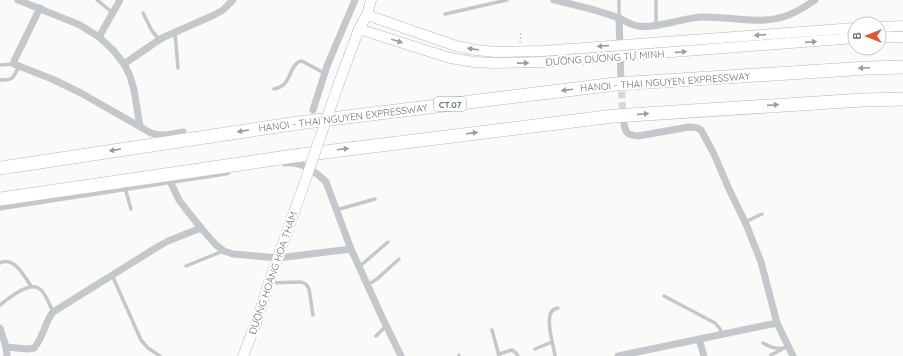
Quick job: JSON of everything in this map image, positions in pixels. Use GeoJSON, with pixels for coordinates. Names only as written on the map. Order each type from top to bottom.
{"type":"FeatureCollection","features":[{"type":"Feature","properties":{"kind":"highway","name":"HANOI - THAI NGUYEN EXPRESSWAY"},"geometry":{"type":"LineString","coordinates":[[0,168],[298,123],[616,84],[903,67]]}},
{"type":"Feature","properties":{"kind":"highway"},"geometry":{"type":"LineString","coordinates":[[0,199],[301,155],[614,116],[864,100],[903,99]]}},
{"type":"Feature","properties":{"kind":"street"},"geometry":{"type":"LineString","coordinates":[[18,0],[28,2],[80,25],[99,37],[124,64],[130,76],[140,126]]}},
{"type":"Feature","properties":{"kind":"street"},"geometry":{"type":"LineString","coordinates":[[99,37],[120,0]]}},
{"type":"Feature","properties":{"kind":"street"},"geometry":{"type":"LineString","coordinates":[[124,64],[160,40],[223,10],[233,0]]}},
{"type":"Feature","properties":{"kind":"street"},"geometry":{"type":"LineString","coordinates":[[313,110],[324,73],[356,0]]}},
{"type":"Feature","properties":{"kind":"street"},"geometry":{"type":"LineString","coordinates":[[360,28],[367,15],[371,0]]}},
{"type":"Feature","properties":{"kind":"street"},"geometry":{"type":"LineString","coordinates":[[554,0],[619,18],[638,26],[656,25],[701,17],[754,20],[777,18],[791,14],[815,0]]}},
{"type":"Feature","properties":{"kind":"street"},"geometry":{"type":"LineString","coordinates":[[40,8],[14,61],[16,65],[52,79],[81,93],[158,135],[166,136],[183,132]]}},
{"type":"Feature","properties":{"kind":"street","name":"ĐƯỜNG DƯƠNG TỰ MINH"},"geometry":{"type":"LineString","coordinates":[[367,15],[456,46],[489,51],[542,51],[847,29]]}},
{"type":"Feature","properties":{"kind":"street"},"geometry":{"type":"LineString","coordinates":[[619,18],[621,81]]}},
{"type":"Feature","properties":{"kind":"street"},"geometry":{"type":"LineString","coordinates":[[887,27],[903,26]]}},
{"type":"Feature","properties":{"kind":"street","name":"ĐƯỜNG DƯƠNG TỰ MINH"},"geometry":{"type":"LineString","coordinates":[[360,28],[450,58],[474,62],[494,63],[542,62],[620,57],[847,39]]}},
{"type":"Feature","properties":{"kind":"street","name":"ĐƯỜNG HOÀNG HOA THÁM"},"geometry":{"type":"LineString","coordinates":[[243,356],[256,323],[338,83],[360,28]]}},
{"type":"Feature","properties":{"kind":"street"},"geometry":{"type":"LineString","coordinates":[[887,37],[903,37]]}},
{"type":"Feature","properties":{"kind":"street"},"geometry":{"type":"LineString","coordinates":[[624,124],[628,134],[638,136],[696,127],[702,130],[745,222],[761,262],[785,348],[793,356]]}},
{"type":"Feature","properties":{"kind":"street"},"geometry":{"type":"LineString","coordinates":[[0,207],[296,163],[311,169],[326,182],[351,249],[401,356]]}},
{"type":"Feature","properties":{"kind":"street"},"geometry":{"type":"LineString","coordinates":[[170,181],[182,204],[216,245],[224,251],[233,254],[278,258],[351,249]]}},
{"type":"Feature","properties":{"kind":"street"},"geometry":{"type":"LineString","coordinates":[[6,346],[27,349],[34,348],[42,338],[50,316],[53,312],[159,246],[201,228]]}},
{"type":"Feature","properties":{"kind":"street"},"geometry":{"type":"LineString","coordinates":[[618,356],[777,323]]}},
{"type":"Feature","properties":{"kind":"street"},"geometry":{"type":"LineString","coordinates":[[0,328],[6,346],[7,356]]}},
{"type":"Feature","properties":{"kind":"street"},"geometry":{"type":"LineString","coordinates":[[699,339],[704,356]]}},
{"type":"Feature","properties":{"kind":"lane"},"geometry":{"type":"LineString","coordinates":[[97,0],[113,13]]}},
{"type":"Feature","properties":{"kind":"lane"},"geometry":{"type":"LineString","coordinates":[[445,14],[507,0]]}},
{"type":"Feature","properties":{"kind":"lane"},"geometry":{"type":"LineString","coordinates":[[619,0],[619,18]]}},
{"type":"Feature","properties":{"kind":"lane"},"geometry":{"type":"LineString","coordinates":[[656,0],[656,25]]}},
{"type":"Feature","properties":{"kind":"lane"},"geometry":{"type":"LineString","coordinates":[[143,13],[152,31],[160,40]]}},
{"type":"Feature","properties":{"kind":"lane"},"geometry":{"type":"LineString","coordinates":[[175,32],[178,68]]}},
{"type":"Feature","properties":{"kind":"lane"},"geometry":{"type":"LineString","coordinates":[[274,89],[284,85],[287,82],[293,69],[300,61],[324,73]]}},
{"type":"Feature","properties":{"kind":"lane"},"geometry":{"type":"LineString","coordinates":[[0,65],[16,65],[13,77],[11,79],[0,80]]}},
{"type":"Feature","properties":{"kind":"lane"},"geometry":{"type":"LineString","coordinates":[[125,188],[131,209]]}},
{"type":"Feature","properties":{"kind":"lane"},"geometry":{"type":"LineString","coordinates":[[336,210],[375,199]]}},
{"type":"Feature","properties":{"kind":"lane"},"geometry":{"type":"LineString","coordinates":[[745,222],[762,214]]}},
{"type":"Feature","properties":{"kind":"lane"},"geometry":{"type":"LineString","coordinates":[[360,268],[388,242]]}},
{"type":"Feature","properties":{"kind":"lane"},"geometry":{"type":"LineString","coordinates":[[186,266],[224,251]]}},
{"type":"Feature","properties":{"kind":"lane"},"geometry":{"type":"LineString","coordinates":[[367,285],[377,279],[399,259]]}},
{"type":"Feature","properties":{"kind":"lane"},"geometry":{"type":"LineString","coordinates":[[0,263],[3,261],[9,261],[16,266],[31,286]]}},
{"type":"Feature","properties":{"kind":"lane"},"geometry":{"type":"LineString","coordinates":[[112,275],[141,340],[148,348],[160,356]]}},
{"type":"Feature","properties":{"kind":"lane"},"geometry":{"type":"LineString","coordinates":[[269,283],[301,282],[306,284],[309,289],[313,315]]}},
{"type":"Feature","properties":{"kind":"lane"},"geometry":{"type":"LineString","coordinates":[[0,305],[24,288],[36,286],[42,290],[53,312]]}},
{"type":"Feature","properties":{"kind":"lane"},"geometry":{"type":"LineString","coordinates":[[664,296],[715,323],[722,334]]}},
{"type":"Feature","properties":{"kind":"lane"},"geometry":{"type":"LineString","coordinates":[[555,356],[549,326],[551,313],[554,308],[558,308]]}},
{"type":"Feature","properties":{"kind":"lane"},"geometry":{"type":"LineString","coordinates":[[376,336],[386,326]]}},
{"type":"Feature","properties":{"kind":"lane"},"geometry":{"type":"LineString","coordinates":[[492,330],[499,355],[512,350],[518,356]]}},
{"type":"Feature","properties":{"kind":"lane"},"geometry":{"type":"LineString","coordinates":[[535,349],[552,342]]}},
{"type":"Feature","properties":{"kind":"lane"},"geometry":{"type":"LineString","coordinates":[[763,342],[777,349],[785,348]]}},
{"type":"Feature","properties":{"kind":"lane"},"geometry":{"type":"LineString","coordinates":[[771,355],[785,348]]}},
{"type":"Feature","properties":{"kind":"path"},"geometry":{"type":"LineString","coordinates":[[519,51],[521,32]]}},
{"type":"Feature","properties":{"kind":"tunnel"},"geometry":{"type":"LineString","coordinates":[[621,81],[623,118]]}}]}
